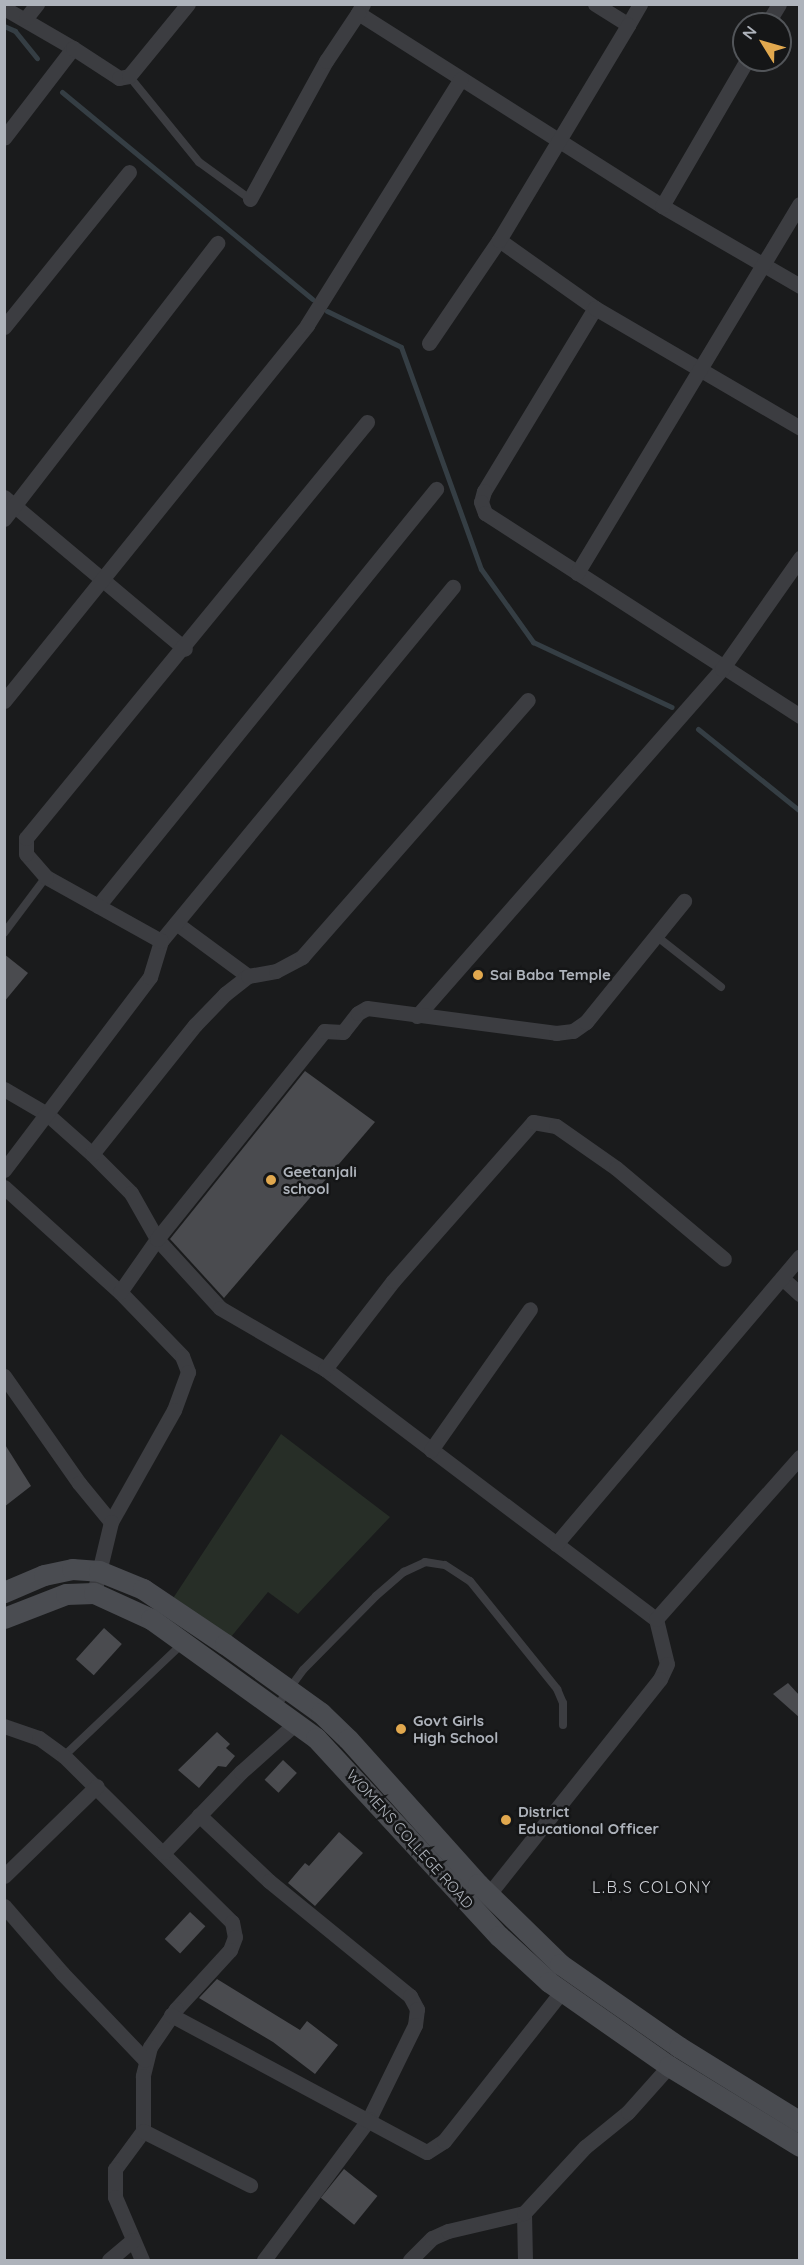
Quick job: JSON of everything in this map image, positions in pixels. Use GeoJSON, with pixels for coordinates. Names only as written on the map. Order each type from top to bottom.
{"type":"FeatureCollection","features":[{"type":"Feature","properties":{"kind":"main road","name":"WOMENS COLLEGE ROAD"},"geometry":{"type":"LineString","coordinates":[[4,1592],[44,1575],[72,1569],[99,1571],[142,1589],[289,1689],[348,1739],[489,1894],[560,1964],[601,1995],[800,2122]]}},
{"type":"Feature","properties":{"kind":"main road","name":"WOMENS COLLEGE ROAD"},"geometry":{"type":"LineString","coordinates":[[4,1618],[66,1594],[94,1593],[151,1618],[275,1708],[335,1757],[499,1936],[562,1991],[669,2066],[800,2146]]}},
{"type":"Feature","properties":{"kind":"street"},"geometry":{"type":"LineString","coordinates":[[26,18],[36,4]]}},
{"type":"Feature","properties":{"kind":"street"},"geometry":{"type":"LineString","coordinates":[[4,8],[26,18],[119,78],[129,76],[188,4]]}},
{"type":"Feature","properties":{"kind":"street"},"geometry":{"type":"LineString","coordinates":[[595,4],[628,25]]}},
{"type":"Feature","properties":{"kind":"street"},"geometry":{"type":"LineString","coordinates":[[429,343],[499,240],[640,4]]}},
{"type":"Feature","properties":{"kind":"street"},"geometry":{"type":"LineString","coordinates":[[250,199],[326,61],[360,9],[461,79],[557,140],[662,206],[800,286]]}},
{"type":"Feature","properties":{"kind":"street"},"geometry":{"type":"LineString","coordinates":[[4,138],[73,48]]}},
{"type":"Feature","properties":{"kind":"street"},"geometry":{"type":"LineString","coordinates":[[662,206],[740,72]]}},
{"type":"Feature","properties":{"kind":"street"},"geometry":{"type":"LineString","coordinates":[[4,701],[307,325],[461,79]]}},
{"type":"Feature","properties":{"kind":"street"},"geometry":{"type":"LineString","coordinates":[[4,327],[129,172]]}},
{"type":"Feature","properties":{"kind":"street"},"geometry":{"type":"LineString","coordinates":[[577,573],[800,204]]}},
{"type":"Feature","properties":{"kind":"street"},"geometry":{"type":"LineString","coordinates":[[499,240],[595,308],[698,371],[800,428]]}},
{"type":"Feature","properties":{"kind":"street"},"geometry":{"type":"LineString","coordinates":[[4,519],[10,501],[218,243]]}},
{"type":"Feature","properties":{"kind":"street"},"geometry":{"type":"LineString","coordinates":[[595,308],[484,491],[481,502],[485,513],[722,669],[800,716]]}},
{"type":"Feature","properties":{"kind":"street"},"geometry":{"type":"LineString","coordinates":[[160,945],[99,906],[43,881],[26,854],[26,838],[185,649],[367,422]]}},
{"type":"Feature","properties":{"kind":"street"},"geometry":{"type":"LineString","coordinates":[[99,906],[436,489]]}},
{"type":"Feature","properties":{"kind":"street"},"geometry":{"type":"LineString","coordinates":[[10,501],[185,649]]}},
{"type":"Feature","properties":{"kind":"street"},"geometry":{"type":"LineString","coordinates":[[417,1017],[722,669],[800,558]]}},
{"type":"Feature","properties":{"kind":"street"},"geometry":{"type":"LineString","coordinates":[[4,1170],[154,967],[160,945],[176,923],[453,587]]}},
{"type":"Feature","properties":{"kind":"street"},"geometry":{"type":"LineString","coordinates":[[92,1154],[195,1025],[225,994],[246,977],[276,971],[302,957],[528,700]]}},
{"type":"Feature","properties":{"kind":"street"},"geometry":{"type":"LineString","coordinates":[[120,1292],[157,1239],[324,1031],[343,1032],[358,1013],[368,1008],[417,1017],[556,1033],[573,1031],[586,1022],[684,902]]}},
{"type":"Feature","properties":{"kind":"street"},"geometry":{"type":"LineString","coordinates":[[176,923],[246,977]]}},
{"type":"Feature","properties":{"kind":"street"},"geometry":{"type":"LineString","coordinates":[[4,1089],[47,1114],[92,1154],[130,1193],[157,1239],[220,1308],[325,1370],[656,1619],[668,1664],[660,1679],[489,1894]]}},
{"type":"Feature","properties":{"kind":"street"},"geometry":{"type":"LineString","coordinates":[[325,1370],[393,1281],[533,1122],[556,1126],[616,1168],[724,1259]]}},
{"type":"Feature","properties":{"kind":"street"},"geometry":{"type":"LineString","coordinates":[[4,1187],[120,1292],[182,1356],[188,1372],[174,1410],[111,1522],[94,1593]]}},
{"type":"Feature","properties":{"kind":"street"},"geometry":{"type":"LineString","coordinates":[[556,1544],[800,1256]]}},
{"type":"Feature","properties":{"kind":"street"},"geometry":{"type":"LineString","coordinates":[[782,1278],[800,1294]]}},
{"type":"Feature","properties":{"kind":"street"},"geometry":{"type":"LineString","coordinates":[[431,1450],[530,1309]]}},
{"type":"Feature","properties":{"kind":"street"},"geometry":{"type":"LineString","coordinates":[[4,1376],[78,1483],[111,1522]]}},
{"type":"Feature","properties":{"kind":"street"},"geometry":{"type":"LineString","coordinates":[[656,1619],[800,1457]]}},
{"type":"Feature","properties":{"kind":"street"},"geometry":{"type":"LineString","coordinates":[[164,1852],[199,1815],[296,1724]]}},
{"type":"Feature","properties":{"kind":"street"},"geometry":{"type":"LineString","coordinates":[[4,1726],[39,1737],[64,1756],[164,1852],[232,1922],[235,1937],[230,1950],[171,2015],[145,2060],[143,2131],[115,2169],[112,2186],[142,2260]]}},
{"type":"Feature","properties":{"kind":"street"},"geometry":{"type":"LineString","coordinates":[[4,1876],[97,1786]]}},
{"type":"Feature","properties":{"kind":"street"},"geometry":{"type":"LineString","coordinates":[[199,1815],[269,1881],[410,1996],[417,2010],[415,2025],[369,2118],[264,2260]]}},
{"type":"Feature","properties":{"kind":"street"},"geometry":{"type":"LineString","coordinates":[[4,1905],[62,1973],[145,2060]]}},
{"type":"Feature","properties":{"kind":"street"},"geometry":{"type":"LineString","coordinates":[[171,2015],[369,2118],[417,2150],[427,2152],[436,2148],[562,1991]]}},
{"type":"Feature","properties":{"kind":"street"},"geometry":{"type":"LineString","coordinates":[[410,2260],[419,2248],[448,2231],[524,2213],[585,2146],[628,2112],[669,2066]]}},
{"type":"Feature","properties":{"kind":"street"},"geometry":{"type":"LineString","coordinates":[[143,2131],[250,2185]]}},
{"type":"Feature","properties":{"kind":"street"},"geometry":{"type":"LineString","coordinates":[[524,2213],[525,2260]]}},
{"type":"Feature","properties":{"kind":"street"},"geometry":{"type":"LineString","coordinates":[[109,2260],[133,2240]]}},
{"type":"Feature","properties":{"kind":"lane"},"geometry":{"type":"LineString","coordinates":[[129,76],[199,162],[250,199]]}},
{"type":"Feature","properties":{"kind":"lane"},"geometry":{"type":"LineString","coordinates":[[4,933],[43,881]]}},
{"type":"Feature","properties":{"kind":"lane"},"geometry":{"type":"LineString","coordinates":[[657,936],[721,987]]}},
{"type":"Feature","properties":{"kind":"lane"},"geometry":{"type":"LineString","coordinates":[[275,1708],[328,1644],[404,1572],[424,1562],[445,1565],[470,1581],[557,1689],[563,1703],[563,1725]]}},
{"type":"Feature","properties":{"kind":"lane"},"geometry":{"type":"LineString","coordinates":[[64,1756],[184,1642]]}},
{"type":"Feature","properties":{"kind":"shaded area"},"geometry":{"type":"Polygon","coordinates":[[[281,1434],[390,1517],[298,1614],[268,1592],[226,1643],[166,1609],[281,1434]]]}},
{"type":"Feature","properties":{"kind":"building"},"geometry":{"type":"Polygon","coordinates":[[[4,954],[28,973],[4,1002],[4,954]]]}},
{"type":"Feature","properties":{"kind":"building","name":"Geetanjali school"},"geometry":{"type":"Polygon","coordinates":[[[305,1071],[375,1122],[224,1298],[170,1239],[305,1071]]]}},
{"type":"Feature","properties":{"kind":"building"},"geometry":{"type":"Polygon","coordinates":[[[4,1443],[31,1486],[4,1507],[4,1443]]]}},
{"type":"Feature","properties":{"kind":"building"},"geometry":{"type":"Polygon","coordinates":[[[104,1628],[122,1644],[94,1675],[76,1659],[104,1628]]]}},
{"type":"Feature","properties":{"kind":"building"},"geometry":{"type":"Polygon","coordinates":[[[788,1683],[800,1696],[800,1718],[773,1694],[788,1683]]]}},
{"type":"Feature","properties":{"kind":"building"},"geometry":{"type":"Polygon","coordinates":[[[217,1732],[230,1744],[226,1748],[235,1756],[226,1767],[218,1766],[199,1788],[178,1770],[217,1732]]]}},
{"type":"Feature","properties":{"kind":"building"},"geometry":{"type":"Polygon","coordinates":[[[283,1760],[297,1773],[278,1793],[265,1780],[283,1760]]]}},
{"type":"Feature","properties":{"kind":"building"},"geometry":{"type":"Polygon","coordinates":[[[339,1832],[363,1853],[315,1906],[288,1883],[305,1863],[309,1866],[339,1832]]]}},
{"type":"Feature","properties":{"kind":"building"},"geometry":{"type":"Polygon","coordinates":[[[190,1912],[205,1926],[180,1953],[165,1939],[190,1912]]]}},
{"type":"Feature","properties":{"kind":"building"},"geometry":{"type":"Polygon","coordinates":[[[217,1979],[300,2030],[307,2021],[338,2045],[315,2074],[273,2042],[199,1998],[217,1979]]]}},
{"type":"Feature","properties":{"kind":"building"},"geometry":{"type":"Polygon","coordinates":[[[344,2169],[377,2196],[354,2225],[321,2198],[344,2169]]]}},
{"type":"Feature","properties":{"kind":"waterway"},"geometry":{"type":"LineString","coordinates":[[4,26],[15,31],[37,58]]}},
{"type":"Feature","properties":{"kind":"waterway"},"geometry":{"type":"LineString","coordinates":[[62,92],[312,299]]}},
{"type":"Feature","properties":{"kind":"waterway"},"geometry":{"type":"LineString","coordinates":[[327,311],[401,347],[481,569],[533,642],[672,707]]}},
{"type":"Feature","properties":{"kind":"waterway"},"geometry":{"type":"LineString","coordinates":[[698,729],[800,811]]}},
{"type":"Feature","properties":{"kind":"place","name":"Sai Baba Temple"},"geometry":{"type":"Point","coordinates":[478,975]}},
{"type":"Feature","properties":{"kind":"place","name":"Geetanjali school"},"geometry":{"type":"Point","coordinates":[271,1180]}},
{"type":"Feature","properties":{"kind":"place","name":"Govt Girls High School"},"geometry":{"type":"Point","coordinates":[401,1729]}},
{"type":"Feature","properties":{"kind":"place","name":"District Educational Officer"},"geometry":{"type":"Point","coordinates":[506,1820]}},
{"type":"Feature","properties":{"kind":"district","name":"L.B.S COLONY"},"geometry":{"type":"Point","coordinates":[652,1887]}}]}
